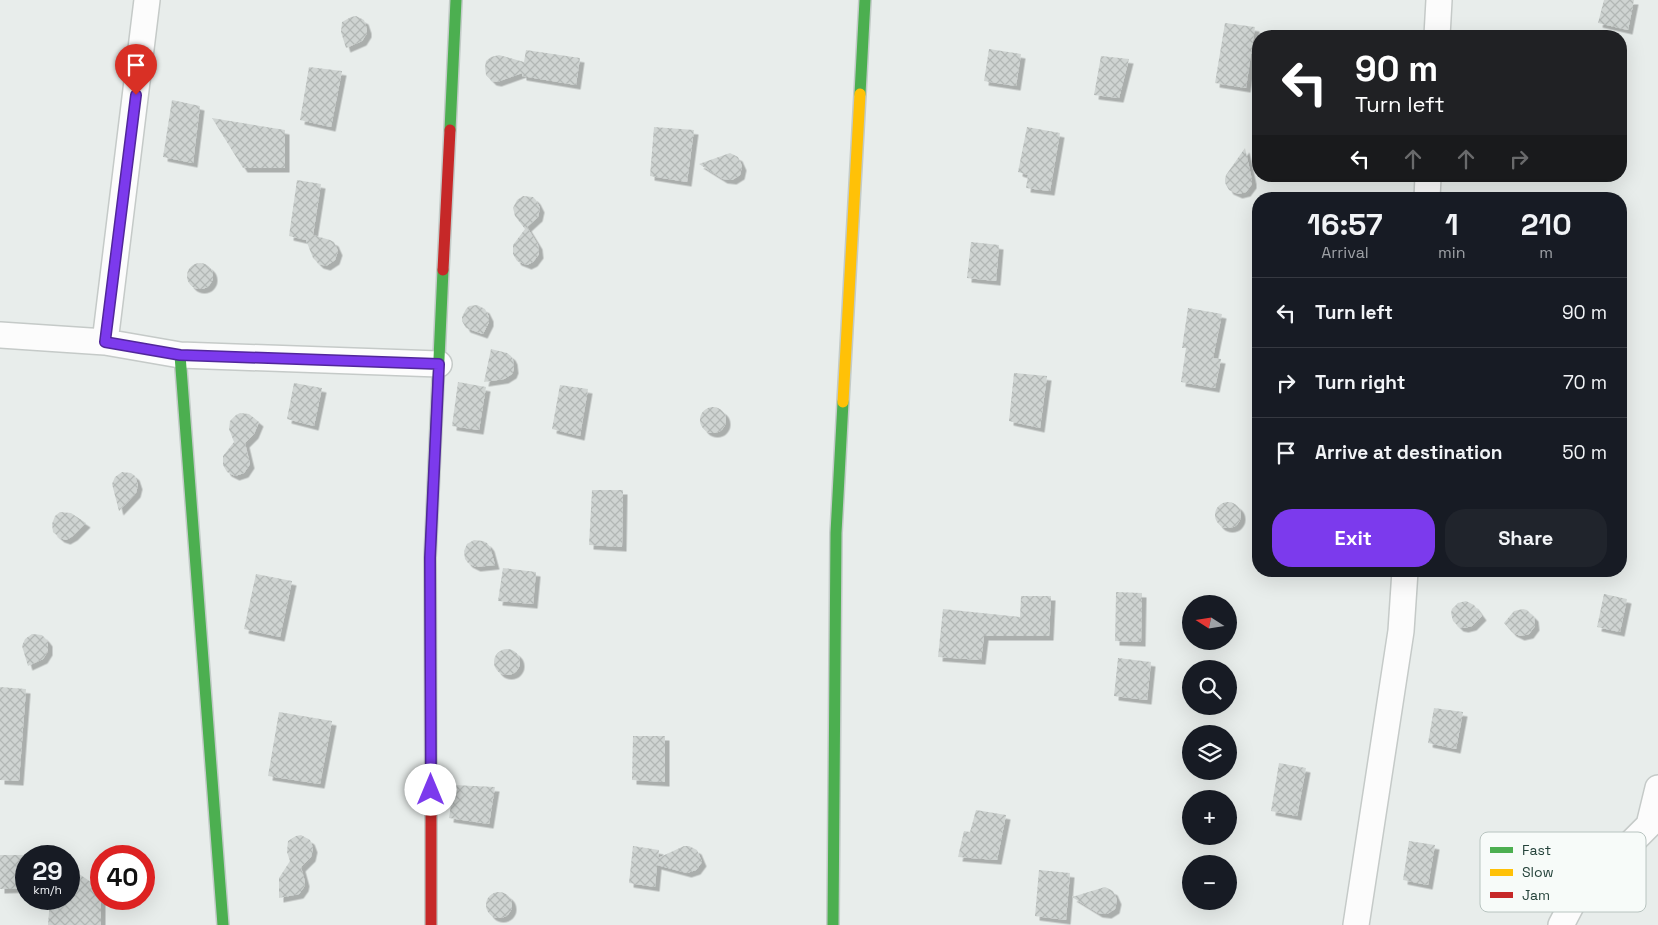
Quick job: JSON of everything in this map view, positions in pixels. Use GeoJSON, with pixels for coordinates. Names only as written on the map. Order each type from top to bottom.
{"type":"FeatureCollection","features":[{"type":"Feature","properties":{"kind":"street"},"geometry":{"type":"LineString","coordinates":[[105,342],[147,0]]}},
{"type":"Feature","properties":{"kind":"street"},"geometry":{"type":"LineString","coordinates":[[431,925],[430,558],[456,0]]}},
{"type":"Feature","properties":{"kind":"street"},"geometry":{"type":"LineString","coordinates":[[833,925],[836,533],[865,0]]}},
{"type":"Feature","properties":{"kind":"street"},"geometry":{"type":"LineString","coordinates":[[1437,30],[1439,0]]}},
{"type":"Feature","properties":{"kind":"street"},"geometry":{"type":"LineString","coordinates":[[0,335],[105,342],[180,355],[439,364]]}},
{"type":"Feature","properties":{"kind":"street"},"geometry":{"type":"LineString","coordinates":[[180,355],[223,925]]}},
{"type":"Feature","properties":{"kind":"street"},"geometry":{"type":"LineString","coordinates":[[1356,925],[1401,631],[1405,577]]}},
{"type":"Feature","properties":{"kind":"street"},"geometry":{"type":"LineString","coordinates":[[1642,832],[1649,825],[1658,788]]}},
{"type":"Feature","properties":{"kind":"street"},"geometry":{"type":"LineString","coordinates":[[1561,925],[1568,912]]}},
{"type":"Feature","properties":{"kind":"building"},"geometry":{"type":"Polygon","coordinates":[[[1604,0],[1634,0],[1628,30],[1598,23],[1604,0]]]}},
{"type":"Feature","properties":{"kind":"building"},"geometry":{"type":"Polygon","coordinates":[[[356,16],[364,20],[367,33],[362,41],[346,48],[341,32],[342,22],[356,16]]]}},
{"type":"Feature","properties":{"kind":"building"},"geometry":{"type":"Polygon","coordinates":[[[1225,23],[1255,27],[1255,30],[1252,30],[1252,47],[1246,88],[1215,83],[1225,23]]]}},
{"type":"Feature","properties":{"kind":"building"},"geometry":{"type":"Polygon","coordinates":[[[989,49],[1021,54],[1016,86],[984,81],[989,49]]]}},
{"type":"Feature","properties":{"kind":"building"},"geometry":{"type":"Polygon","coordinates":[[[526,50],[580,58],[576,85],[522,76],[522,73],[497,82],[492,81],[486,75],[486,61],[491,57],[499,55],[524,62],[526,50]]]}},
{"type":"Feature","properties":{"kind":"building"},"geometry":{"type":"Polygon","coordinates":[[[1101,56],[1129,59],[1119,98],[1094,95],[1101,56]]]}},
{"type":"Feature","properties":{"kind":"building"},"geometry":{"type":"Polygon","coordinates":[[[309,67],[342,71],[331,127],[300,120],[309,67]]]}},
{"type":"Feature","properties":{"kind":"building"},"geometry":{"type":"Polygon","coordinates":[[[172,100],[200,106],[193,163],[163,157],[172,100]]]}},
{"type":"Feature","properties":{"kind":"building"},"geometry":{"type":"Polygon","coordinates":[[[212,118],[285,130],[285,168],[243,168],[212,118]]]}},
{"type":"Feature","properties":{"kind":"building"},"geometry":{"type":"Polygon","coordinates":[[[654,127],[694,130],[687,182],[650,176],[654,127]]]}},
{"type":"Feature","properties":{"kind":"building"},"geometry":{"type":"Polygon","coordinates":[[[1027,127],[1060,133],[1050,191],[1026,188],[1028,175],[1018,172],[1027,127]]]}},
{"type":"Feature","properties":{"kind":"building"},"geometry":{"type":"Polygon","coordinates":[[[1245,148],[1252,184],[1246,192],[1238,194],[1229,190],[1225,179],[1245,148]]]}},
{"type":"Feature","properties":{"kind":"building"},"geometry":{"type":"Polygon","coordinates":[[[730,153],[738,157],[742,166],[740,175],[732,180],[723,179],[699,164],[730,153]]]}},
{"type":"Feature","properties":{"kind":"building"},"geometry":{"type":"Polygon","coordinates":[[[297,180],[321,184],[313,235],[334,242],[338,251],[335,260],[326,266],[319,264],[313,258],[306,240],[289,236],[297,180]]]}},
{"type":"Feature","properties":{"kind":"building"},"geometry":{"type":"Polygon","coordinates":[[[523,196],[533,197],[540,208],[538,217],[527,227],[538,245],[539,254],[533,262],[527,265],[517,261],[513,254],[513,245],[525,229],[515,216],[513,208],[517,200],[523,196]]]}},
{"type":"Feature","properties":{"kind":"building"},"geometry":{"type":"Polygon","coordinates":[[[971,242],[999,245],[996,281],[967,278],[971,242]]]}},
{"type":"Feature","properties":{"kind":"building"},"geometry":{"type":"Polygon","coordinates":[[[200,263],[209,267],[213,276],[209,285],[200,289],[191,285],[187,276],[191,267],[200,263]]]}},
{"type":"Feature","properties":{"kind":"building"},"geometry":{"type":"Polygon","coordinates":[[[477,305],[485,309],[489,317],[489,322],[483,334],[466,328],[462,321],[466,309],[469,306],[477,305]]]}},
{"type":"Feature","properties":{"kind":"building"},"geometry":{"type":"Polygon","coordinates":[[[1188,308],[1222,314],[1213,358],[1221,359],[1215,388],[1181,382],[1186,348],[1182,348],[1188,308]]]}},
{"type":"Feature","properties":{"kind":"building"},"geometry":{"type":"Polygon","coordinates":[[[491,349],[507,353],[511,356],[514,369],[512,374],[504,379],[484,382],[491,349]]]}},
{"type":"Feature","properties":{"kind":"building"},"geometry":{"type":"Polygon","coordinates":[[[1014,373],[1047,376],[1040,428],[1009,421],[1014,373]]]}},
{"type":"Feature","properties":{"kind":"building"},"geometry":{"type":"Polygon","coordinates":[[[458,382],[486,387],[479,430],[452,426],[458,382]]]}},
{"type":"Feature","properties":{"kind":"building"},"geometry":{"type":"Polygon","coordinates":[[[294,383],[322,388],[314,426],[287,419],[294,383]]]}},
{"type":"Feature","properties":{"kind":"building"},"geometry":{"type":"Polygon","coordinates":[[[560,385],[588,389],[580,436],[552,429],[560,385]]]}},
{"type":"Feature","properties":{"kind":"building"},"geometry":{"type":"Polygon","coordinates":[[[713,407],[722,411],[726,420],[722,429],[713,433],[704,429],[700,420],[704,411],[713,407]]]}},
{"type":"Feature","properties":{"kind":"building"},"geometry":{"type":"Polygon","coordinates":[[[240,413],[249,414],[259,422],[254,434],[245,443],[250,464],[244,473],[235,476],[227,472],[223,465],[223,456],[234,442],[229,429],[230,421],[240,413]]]}},
{"type":"Feature","properties":{"kind":"building"},"geometry":{"type":"Polygon","coordinates":[[[122,472],[131,473],[135,476],[138,485],[136,493],[119,511],[112,484],[115,477],[122,472]]]}},
{"type":"Feature","properties":{"kind":"building"},"geometry":{"type":"Polygon","coordinates":[[[592,490],[623,490],[622,547],[589,545],[592,490]]]}},
{"type":"Feature","properties":{"kind":"building"},"geometry":{"type":"Polygon","coordinates":[[[1228,502],[1237,506],[1241,515],[1237,524],[1228,528],[1219,524],[1215,515],[1219,506],[1228,502]]]}},
{"type":"Feature","properties":{"kind":"building"},"geometry":{"type":"Polygon","coordinates":[[[60,512],[71,513],[86,523],[66,540],[53,532],[52,524],[55,516],[60,512]]]}},
{"type":"Feature","properties":{"kind":"building"},"geometry":{"type":"Polygon","coordinates":[[[474,540],[487,543],[495,565],[476,567],[468,563],[465,559],[464,551],[467,544],[474,540]]]}},
{"type":"Feature","properties":{"kind":"building"},"geometry":{"type":"Polygon","coordinates":[[[503,568],[536,572],[533,604],[498,601],[503,568]]]}},
{"type":"Feature","properties":{"kind":"building"},"geometry":{"type":"Polygon","coordinates":[[[256,574],[292,581],[280,637],[244,629],[256,574]]]}},
{"type":"Feature","properties":{"kind":"building"},"geometry":{"type":"Polygon","coordinates":[[[1116,592],[1142,593],[1141,642],[1115,641],[1116,592]]]}},
{"type":"Feature","properties":{"kind":"building"},"geometry":{"type":"Polygon","coordinates":[[[1604,594],[1627,599],[1620,632],[1597,627],[1604,594]]]}},
{"type":"Feature","properties":{"kind":"building"},"geometry":{"type":"Polygon","coordinates":[[[1021,596],[1051,596],[1049,636],[984,636],[981,660],[938,657],[943,609],[1020,617],[1021,596]]]}},
{"type":"Feature","properties":{"kind":"building"},"geometry":{"type":"Polygon","coordinates":[[[1466,601],[1474,605],[1482,616],[1472,626],[1464,628],[1459,627],[1453,621],[1451,613],[1458,603],[1466,601]]]}},
{"type":"Feature","properties":{"kind":"building"},"geometry":{"type":"Polygon","coordinates":[[[1527,610],[1534,617],[1535,626],[1529,634],[1520,636],[1512,632],[1504,623],[1514,611],[1527,610]]]}},
{"type":"Feature","properties":{"kind":"building"},"geometry":{"type":"Polygon","coordinates":[[[32,634],[42,635],[45,638],[48,642],[48,651],[43,659],[28,666],[22,646],[25,639],[32,634]]]}},
{"type":"Feature","properties":{"kind":"building"},"geometry":{"type":"Polygon","coordinates":[[[507,649],[516,653],[520,662],[516,671],[507,675],[498,671],[494,662],[498,653],[507,649]]]}},
{"type":"Feature","properties":{"kind":"building"},"geometry":{"type":"Polygon","coordinates":[[[1118,658],[1151,662],[1147,700],[1114,696],[1118,658]]]}},
{"type":"Feature","properties":{"kind":"building"},"geometry":{"type":"Polygon","coordinates":[[[0,687],[26,689],[19,781],[0,780],[0,687]]]}},
{"type":"Feature","properties":{"kind":"building"},"geometry":{"type":"Polygon","coordinates":[[[1434,708],[1463,712],[1456,749],[1428,743],[1434,708]]]}},
{"type":"Feature","properties":{"kind":"building"},"geometry":{"type":"Polygon","coordinates":[[[279,712],[332,721],[320,784],[268,776],[279,712]]]}},
{"type":"Feature","properties":{"kind":"building"},"geometry":{"type":"Polygon","coordinates":[[[633,736],[665,736],[665,782],[632,780],[633,736]]]}},
{"type":"Feature","properties":{"kind":"building"},"geometry":{"type":"Polygon","coordinates":[[[1279,763],[1306,768],[1297,816],[1271,811],[1279,763]]]}},
{"type":"Feature","properties":{"kind":"building"},"geometry":{"type":"Polygon","coordinates":[[[454,785],[495,787],[489,824],[449,818],[454,785]]]}},
{"type":"Feature","properties":{"kind":"building"},"geometry":{"type":"Polygon","coordinates":[[[976,810],[1006,815],[997,860],[958,857],[964,831],[970,832],[976,810]]]}},
{"type":"Feature","properties":{"kind":"building"},"geometry":{"type":"Polygon","coordinates":[[[301,835],[310,840],[313,848],[311,857],[301,867],[305,882],[304,887],[299,894],[279,898],[279,878],[290,861],[287,852],[288,841],[301,835]]]}},
{"type":"Feature","properties":{"kind":"building"},"geometry":{"type":"Polygon","coordinates":[[[1409,841],[1435,845],[1428,885],[1403,880],[1409,841]]]}},
{"type":"Feature","properties":{"kind":"building"},"geometry":{"type":"Polygon","coordinates":[[[633,846],[659,850],[658,858],[684,846],[689,846],[697,850],[702,862],[696,870],[687,873],[657,865],[655,887],[629,883],[633,846]]]}},
{"type":"Feature","properties":{"kind":"building"},"geometry":{"type":"Polygon","coordinates":[[[0,855],[15,855],[15,888],[0,889],[0,855]]]}},
{"type":"Feature","properties":{"kind":"building"},"geometry":{"type":"Polygon","coordinates":[[[1039,870],[1070,873],[1066,920],[1035,916],[1039,870]]]}},
{"type":"Feature","properties":{"kind":"building"},"geometry":{"type":"Polygon","coordinates":[[[80,875],[90,881],[90,910],[101,910],[101,925],[48,925],[49,910],[80,910],[80,875]]]}},
{"type":"Feature","properties":{"kind":"building"},"geometry":{"type":"Polygon","coordinates":[[[1105,887],[1113,891],[1117,900],[1115,909],[1107,914],[1098,913],[1072,897],[1105,887]]]}},
{"type":"Feature","properties":{"kind":"building"},"geometry":{"type":"Polygon","coordinates":[[[499,892],[509,895],[512,905],[509,915],[499,918],[489,915],[486,905],[489,895],[499,892]]]}},
{"type":"Feature","properties":{"kind":"traffic: fast"},"geometry":{"type":"LineString","coordinates":[[450,130],[456,0]]}},
{"type":"Feature","properties":{"kind":"traffic: fast"},"geometry":{"type":"LineString","coordinates":[[860,94],[865,0]]}},
{"type":"Feature","properties":{"kind":"traffic: fast"},"geometry":{"type":"LineString","coordinates":[[431,808],[430,558],[443,270]]}},
{"type":"Feature","properties":{"kind":"traffic: fast"},"geometry":{"type":"LineString","coordinates":[[180,355],[223,925]]}},
{"type":"Feature","properties":{"kind":"traffic: fast"},"geometry":{"type":"LineString","coordinates":[[833,925],[836,533],[843,402]]}},
{"type":"Feature","properties":{"kind":"traffic: slow"},"geometry":{"type":"LineString","coordinates":[[843,402],[860,94]]}},
{"type":"Feature","properties":{"kind":"traffic: jam"},"geometry":{"type":"LineString","coordinates":[[443,270],[450,130]]}},
{"type":"Feature","properties":{"kind":"traffic: jam"},"geometry":{"type":"LineString","coordinates":[[431,808],[431,925]]}},
{"type":"Feature","properties":{"kind":"route"},"geometry":{"type":"LineString","coordinates":[[136,95],[105,342],[180,355],[439,364],[430,558],[431,790]]}}]}
